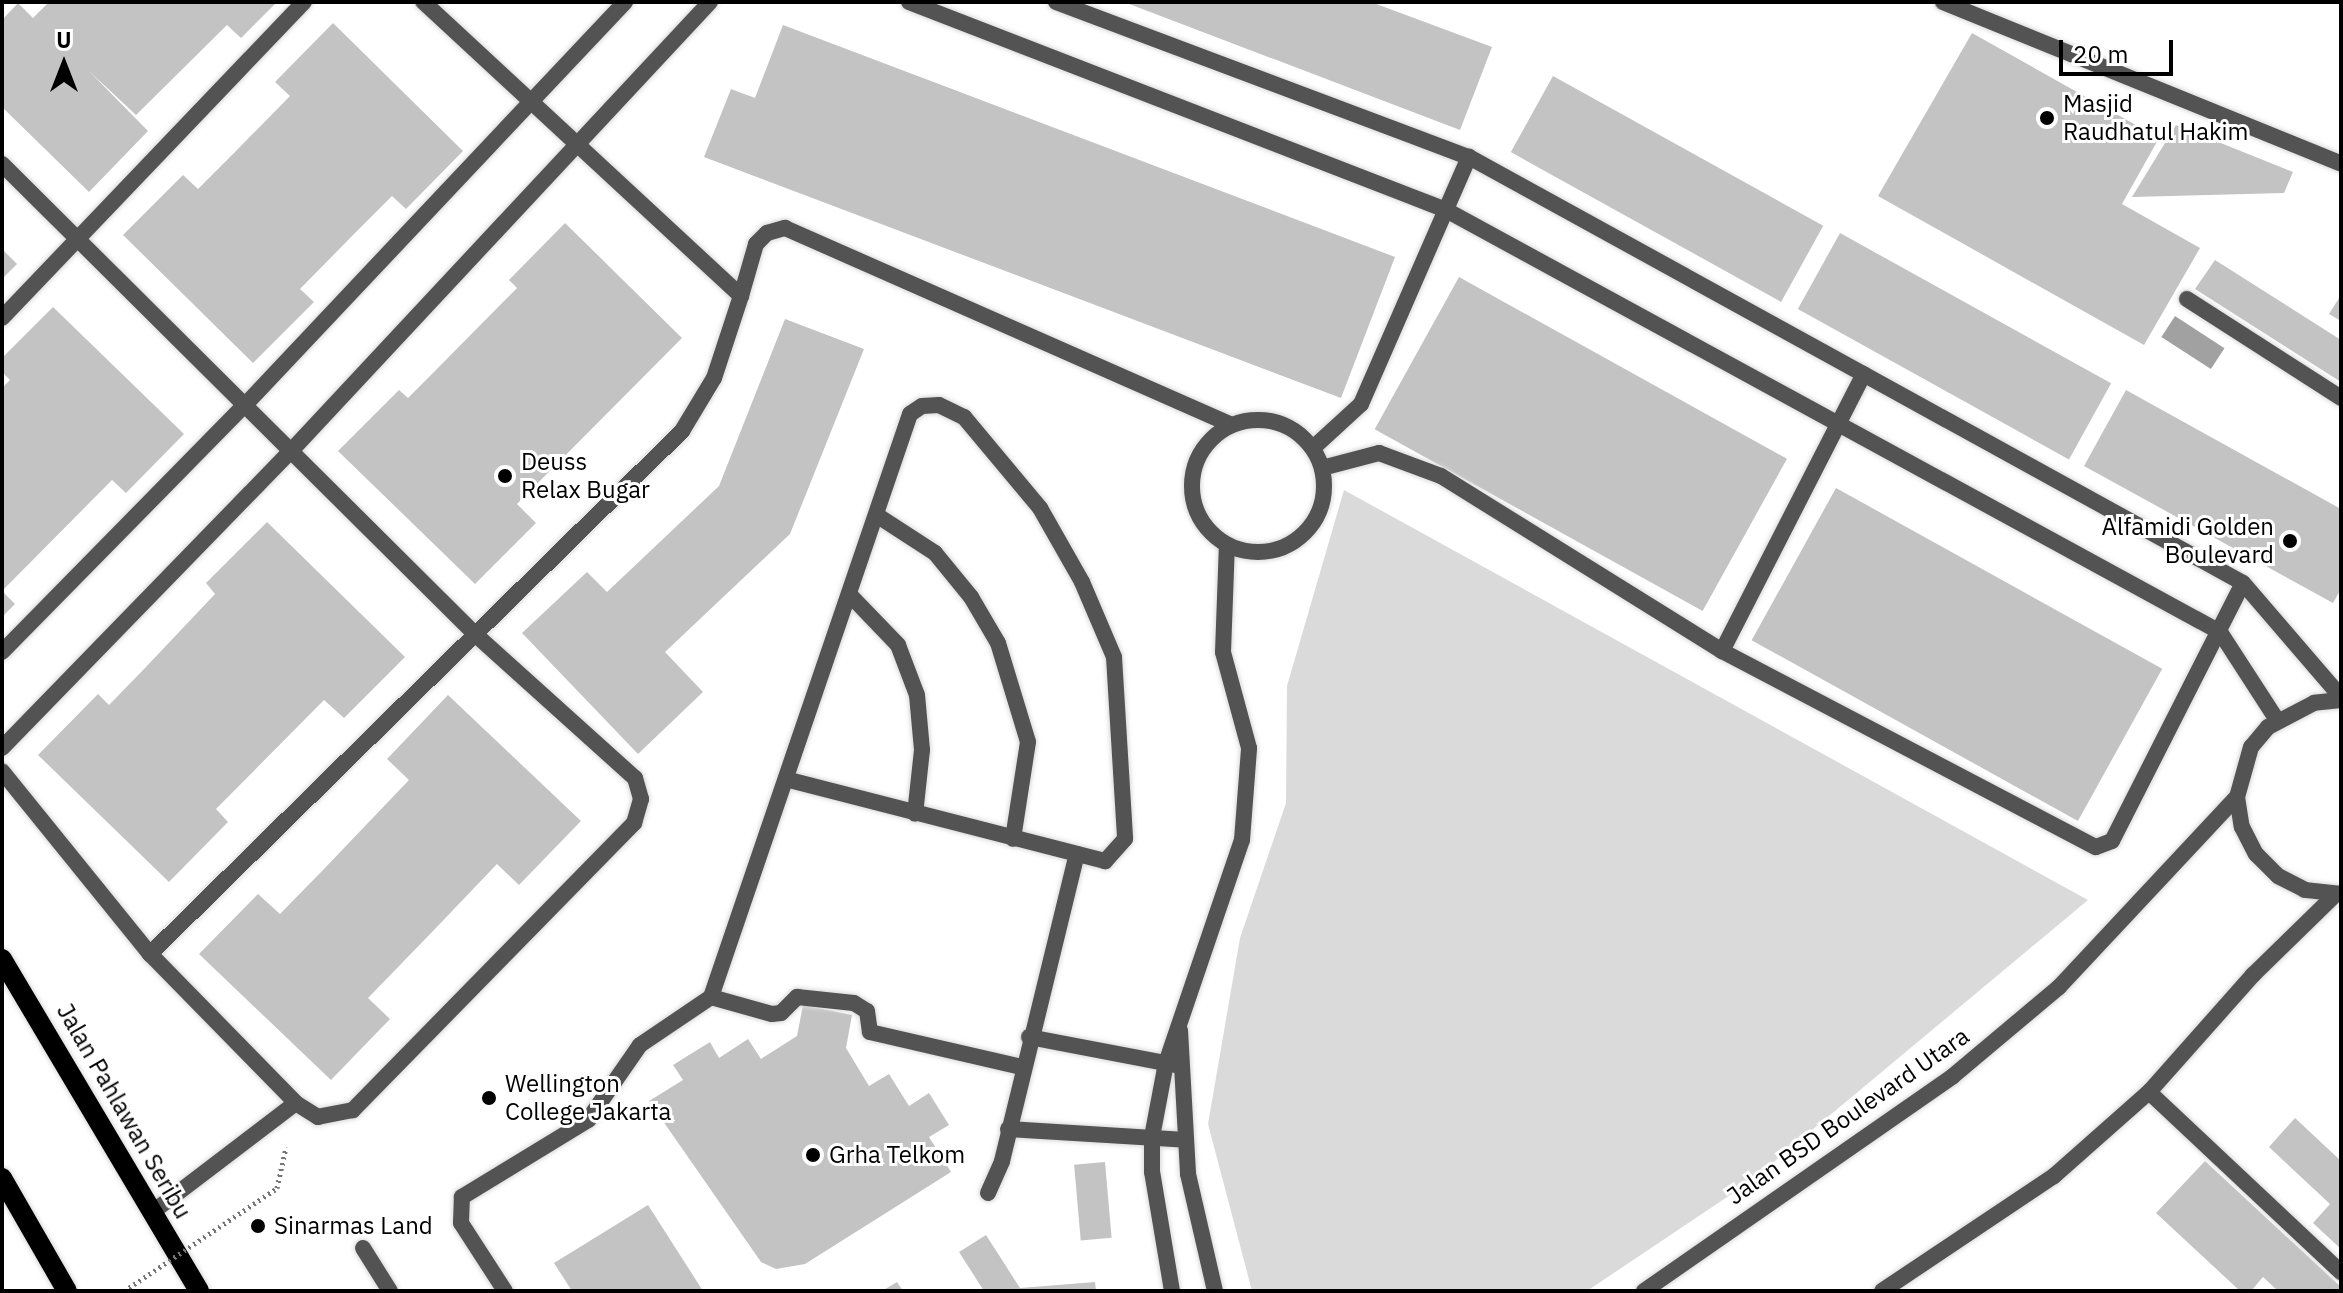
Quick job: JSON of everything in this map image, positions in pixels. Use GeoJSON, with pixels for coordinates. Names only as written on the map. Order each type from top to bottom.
{"type":"FeatureCollection","features":[{"type":"Feature","properties":{"kind":"main road","name":"Jalan Pahlawan Seribu"},"geometry":{"type":"LineString","coordinates":[[2,959],[199,1291]]}},
{"type":"Feature","properties":{"kind":"main road"},"geometry":{"type":"LineString","coordinates":[[2,1178],[67,1291]]}},
{"type":"Feature","properties":{"kind":"street"},"geometry":{"type":"LineString","coordinates":[[2,318],[304,2]]}},
{"type":"Feature","properties":{"kind":"street"},"geometry":{"type":"LineString","coordinates":[[423,2],[741,296]]}},
{"type":"Feature","properties":{"kind":"street"},"geometry":{"type":"LineString","coordinates":[[2,652],[245,405],[625,2]]}},
{"type":"Feature","properties":{"kind":"street"},"geometry":{"type":"LineString","coordinates":[[2,748],[291,451],[710,2]]}},
{"type":"Feature","properties":{"kind":"street"},"geometry":{"type":"LineString","coordinates":[[909,2],[1446,210],[2220,632],[2277,720]]}},
{"type":"Feature","properties":{"kind":"street"},"geometry":{"type":"LineString","coordinates":[[1056,2],[1469,157],[2243,583],[2286,628],[2340,699],[2314,703],[2277,720],[2251,747],[2237,797],[2242,827],[2256,854],[2278,876],[2305,890],[2338,894]]}},
{"type":"Feature","properties":{"kind":"street"},"geometry":{"type":"LineString","coordinates":[[1943,2],[2341,164]]}},
{"type":"Feature","properties":{"kind":"street"},"geometry":{"type":"LineString","coordinates":[[1313,448],[1358,410],[1469,157]]}},
{"type":"Feature","properties":{"kind":"street"},"geometry":{"type":"LineString","coordinates":[[2,164],[476,635],[635,778],[641,799],[634,823],[353,1110],[318,1117],[296,1103],[150,954],[2,771]]}},
{"type":"Feature","properties":{"kind":"street"},"geometry":{"type":"LineString","coordinates":[[150,954],[682,431],[714,378],[756,244],[767,233],[785,228],[1232,425],[1277,422],[1297,432],[1313,448],[1322,468],[1322,501],[1308,530],[1271,551],[1227,545],[1198,515],[1193,473],[1200,452],[1232,425]]}},
{"type":"Feature","properties":{"kind":"street"},"geometry":{"type":"LineString","coordinates":[[2187,299],[2341,398]]}},
{"type":"Feature","properties":{"kind":"street"},"geometry":{"type":"LineString","coordinates":[[1722,651],[1835,422],[1864,374]]}},
{"type":"Feature","properties":{"kind":"street"},"geometry":{"type":"LineString","coordinates":[[505,1291],[461,1223],[462,1197],[588,1120],[640,1045],[711,997],[849,594],[878,516],[910,414],[922,406],[939,405],[964,417],[1040,508],[1082,582],[1114,657],[1125,839],[1105,861],[786,779]]}},
{"type":"Feature","properties":{"kind":"street"},"geometry":{"type":"LineString","coordinates":[[1322,468],[1379,453],[1441,476],[1722,651],[2083,845],[2096,847],[2112,841],[2243,583]]}},
{"type":"Feature","properties":{"kind":"street"},"geometry":{"type":"LineString","coordinates":[[878,516],[935,553],[971,597],[998,643],[1028,742],[1013,839]]}},
{"type":"Feature","properties":{"kind":"street"},"geometry":{"type":"LineString","coordinates":[[1172,1291],[1152,1172],[1152,1137],[1166,1063],[1242,840],[1249,748],[1223,652],[1227,545]]}},
{"type":"Feature","properties":{"kind":"street"},"geometry":{"type":"LineString","coordinates":[[849,594],[898,645],[917,695],[922,750],[915,814]]}},
{"type":"Feature","properties":{"kind":"street","name":"Jalan BSD Boulevard Utara"},"geometry":{"type":"LineString","coordinates":[[1644,1291],[1953,1076],[2059,987],[2237,797]]}},
{"type":"Feature","properties":{"kind":"street"},"geometry":{"type":"LineString","coordinates":[[988,1193],[1008,1129],[1077,854]]}},
{"type":"Feature","properties":{"kind":"street"},"geometry":{"type":"LineString","coordinates":[[1882,1291],[2054,1176],[2149,1092],[2253,975],[2338,894]]}},
{"type":"Feature","properties":{"kind":"street"},"geometry":{"type":"LineString","coordinates":[[711,997],[772,1014],[781,1013],[797,997],[854,1003],[867,1011],[870,1032],[1022,1067]]}},
{"type":"Feature","properties":{"kind":"street"},"geometry":{"type":"LineString","coordinates":[[1179,1024],[1185,1066],[1188,1174],[1215,1291]]}},
{"type":"Feature","properties":{"kind":"street"},"geometry":{"type":"LineString","coordinates":[[1029,1037],[1185,1066]]}},
{"type":"Feature","properties":{"kind":"street"},"geometry":{"type":"LineString","coordinates":[[2149,1092],[2341,1272]]}},
{"type":"Feature","properties":{"kind":"street"},"geometry":{"type":"LineString","coordinates":[[154,1211],[296,1103]]}},
{"type":"Feature","properties":{"kind":"street"},"geometry":{"type":"LineString","coordinates":[[1008,1129],[1186,1140]]}},
{"type":"Feature","properties":{"kind":"street"},"geometry":{"type":"LineString","coordinates":[[363,1248],[390,1291]]}},
{"type":"Feature","properties":{"kind":"path"},"geometry":{"type":"LineString","coordinates":[[124,1291],[277,1188]]}},
{"type":"Feature","properties":{"kind":"shaded area"},"geometry":{"type":"Polygon","coordinates":[[[2175,316],[2224,348],[2211,369],[2161,337],[2175,316]]]}},
{"type":"Feature","properties":{"kind":"shaded area"},"geometry":{"type":"Polygon","coordinates":[[[1344,490],[2088,900],[1751,1181],[1587,1291],[1252,1291],[1208,1124],[1240,938],[1286,803],[1287,686],[1344,490]]]}},
{"type":"Feature","properties":{"kind":"building"},"geometry":{"type":"Polygon","coordinates":[[[49,2],[277,2],[241,38],[227,25],[136,115],[89,71],[148,131],[89,192],[2,107],[2,20],[18,3],[33,18],[49,2]]]}},
{"type":"Feature","properties":{"kind":"building"},"geometry":{"type":"Polygon","coordinates":[[[1124,2],[1371,2],[1492,47],[1460,130],[1124,2]]]}},
{"type":"Feature","properties":{"kind":"building"},"geometry":{"type":"Polygon","coordinates":[[[333,23],[463,151],[406,209],[392,196],[355,233],[300,289],[314,302],[253,363],[123,235],[183,175],[198,189],[235,152],[290,96],[275,82],[333,23]]]}},
{"type":"Feature","properties":{"kind":"building"},"geometry":{"type":"Polygon","coordinates":[[[783,25],[1395,257],[1341,398],[704,157],[731,89],[755,98],[783,25]]]}},
{"type":"Feature","properties":{"kind":"building"},"geometry":{"type":"Polygon","coordinates":[[[1972,33],[2159,138],[2122,204],[2200,248],[2144,345],[1878,196],[1972,33]]]}},
{"type":"Feature","properties":{"kind":"building"},"geometry":{"type":"Polygon","coordinates":[[[1553,76],[1823,226],[1781,302],[1511,152],[1553,76]]]}},
{"type":"Feature","properties":{"kind":"building"},"geometry":{"type":"Polygon","coordinates":[[[2176,125],[2293,172],[2284,193],[2132,197],[2176,125]]]}},
{"type":"Feature","properties":{"kind":"building"},"geometry":{"type":"Polygon","coordinates":[[[565,223],[682,338],[517,504],[536,523],[475,584],[338,451],[399,390],[408,398],[426,380],[517,288],[509,280],[565,223]]]}},
{"type":"Feature","properties":{"kind":"building"},"geometry":{"type":"Polygon","coordinates":[[[1840,233],[2111,383],[2069,459],[1798,309],[1840,233]]]}},
{"type":"Feature","properties":{"kind":"building"},"geometry":{"type":"Polygon","coordinates":[[[2,249],[17,264],[2,279],[2,249]]]}},
{"type":"Feature","properties":{"kind":"building"},"geometry":{"type":"Polygon","coordinates":[[[2215,260],[2341,340],[2341,382],[2195,289],[2215,260]]]}},
{"type":"Feature","properties":{"kind":"building"},"geometry":{"type":"Polygon","coordinates":[[[1459,277],[1787,459],[1703,611],[1375,429],[1459,277]]]}},
{"type":"Feature","properties":{"kind":"building"},"geometry":{"type":"Polygon","coordinates":[[[2341,295],[2341,321],[2329,314],[2341,295]]]}},
{"type":"Feature","properties":{"kind":"building"},"geometry":{"type":"Polygon","coordinates":[[[53,307],[184,434],[126,493],[112,480],[2,591],[2,388],[10,380],[2,372],[2,358],[53,307]]]}},
{"type":"Feature","properties":{"kind":"building"},"geometry":{"type":"Polygon","coordinates":[[[785,319],[864,349],[790,534],[665,652],[703,692],[638,754],[522,633],[587,572],[607,592],[719,486],[785,319]]]}},
{"type":"Feature","properties":{"kind":"building"},"geometry":{"type":"Polygon","coordinates":[[[2126,390],[2341,509],[2341,589],[2333,603],[2084,466],[2126,390]]]}},
{"type":"Feature","properties":{"kind":"building"},"geometry":{"type":"Polygon","coordinates":[[[1836,488],[2162,669],[2078,821],[1752,640],[1836,488]]]}},
{"type":"Feature","properties":{"kind":"building"},"geometry":{"type":"Polygon","coordinates":[[[267,522],[405,657],[344,718],[324,700],[216,809],[228,822],[169,882],[38,755],[98,694],[109,705],[215,594],[206,583],[267,522]]]}},
{"type":"Feature","properties":{"kind":"building"},"geometry":{"type":"Polygon","coordinates":[[[2,591],[15,604],[2,617],[2,591]]]}},
{"type":"Feature","properties":{"kind":"building"},"geometry":{"type":"Polygon","coordinates":[[[448,695],[581,821],[519,885],[497,864],[368,998],[390,1019],[331,1080],[199,954],[258,894],[280,914],[323,870],[409,780],[387,759],[448,695]]]}},
{"type":"Feature","properties":{"kind":"building","name":"Grha Telkom"},"geometry":{"type":"Polygon","coordinates":[[[803,1005],[852,1015],[846,1048],[869,1086],[889,1074],[909,1106],[929,1093],[949,1125],[929,1137],[951,1172],[805,1264],[776,1269],[761,1262],[649,1101],[683,1080],[673,1065],[710,1042],[719,1058],[748,1039],[761,1059],[797,1036],[803,1005]]]}},
{"type":"Feature","properties":{"kind":"building"},"geometry":{"type":"Polygon","coordinates":[[[2295,1118],[2341,1161],[2341,1249],[2313,1223],[2330,1204],[2269,1147],[2295,1118]]]}},
{"type":"Feature","properties":{"kind":"building"},"geometry":{"type":"Polygon","coordinates":[[[2205,1161],[2341,1287],[2341,1291],[2278,1291],[2263,1277],[2251,1291],[2240,1291],[2156,1213],[2205,1161]]]}},
{"type":"Feature","properties":{"kind":"building"},"geometry":{"type":"Polygon","coordinates":[[[1105,1162],[1112,1238],[1081,1240],[1074,1165],[1105,1162]]]}},
{"type":"Feature","properties":{"kind":"building"},"geometry":{"type":"Polygon","coordinates":[[[648,1205],[703,1291],[572,1291],[554,1263],[648,1205]]]}},
{"type":"Feature","properties":{"kind":"building"},"geometry":{"type":"Polygon","coordinates":[[[986,1235],[1020,1288],[1095,1282],[1096,1291],[984,1291],[959,1252],[986,1235]]]}},
{"type":"Feature","properties":{"kind":"building"},"geometry":{"type":"Polygon","coordinates":[[[897,1282],[903,1291],[882,1291],[897,1282]]]}},
{"type":"Feature","properties":{"kind":"place","name":"Masjid Raudhatul Hakim"},"geometry":{"type":"Point","coordinates":[2047,118]}},
{"type":"Feature","properties":{"kind":"place","name":"Deuss Relax Bugar"},"geometry":{"type":"Point","coordinates":[505,476]}},
{"type":"Feature","properties":{"kind":"place","name":"Alfamidi Golden Boulevard"},"geometry":{"type":"Point","coordinates":[2290,541]}},
{"type":"Feature","properties":{"kind":"place","name":"Wellington College Jakarta"},"geometry":{"type":"Point","coordinates":[489,1098]}},
{"type":"Feature","properties":{"kind":"place","name":"Grha Telkom"},"geometry":{"type":"Point","coordinates":[813,1155]}},
{"type":"Feature","properties":{"kind":"place","name":"Sinarmas Land"},"geometry":{"type":"Point","coordinates":[258,1226]}}]}
